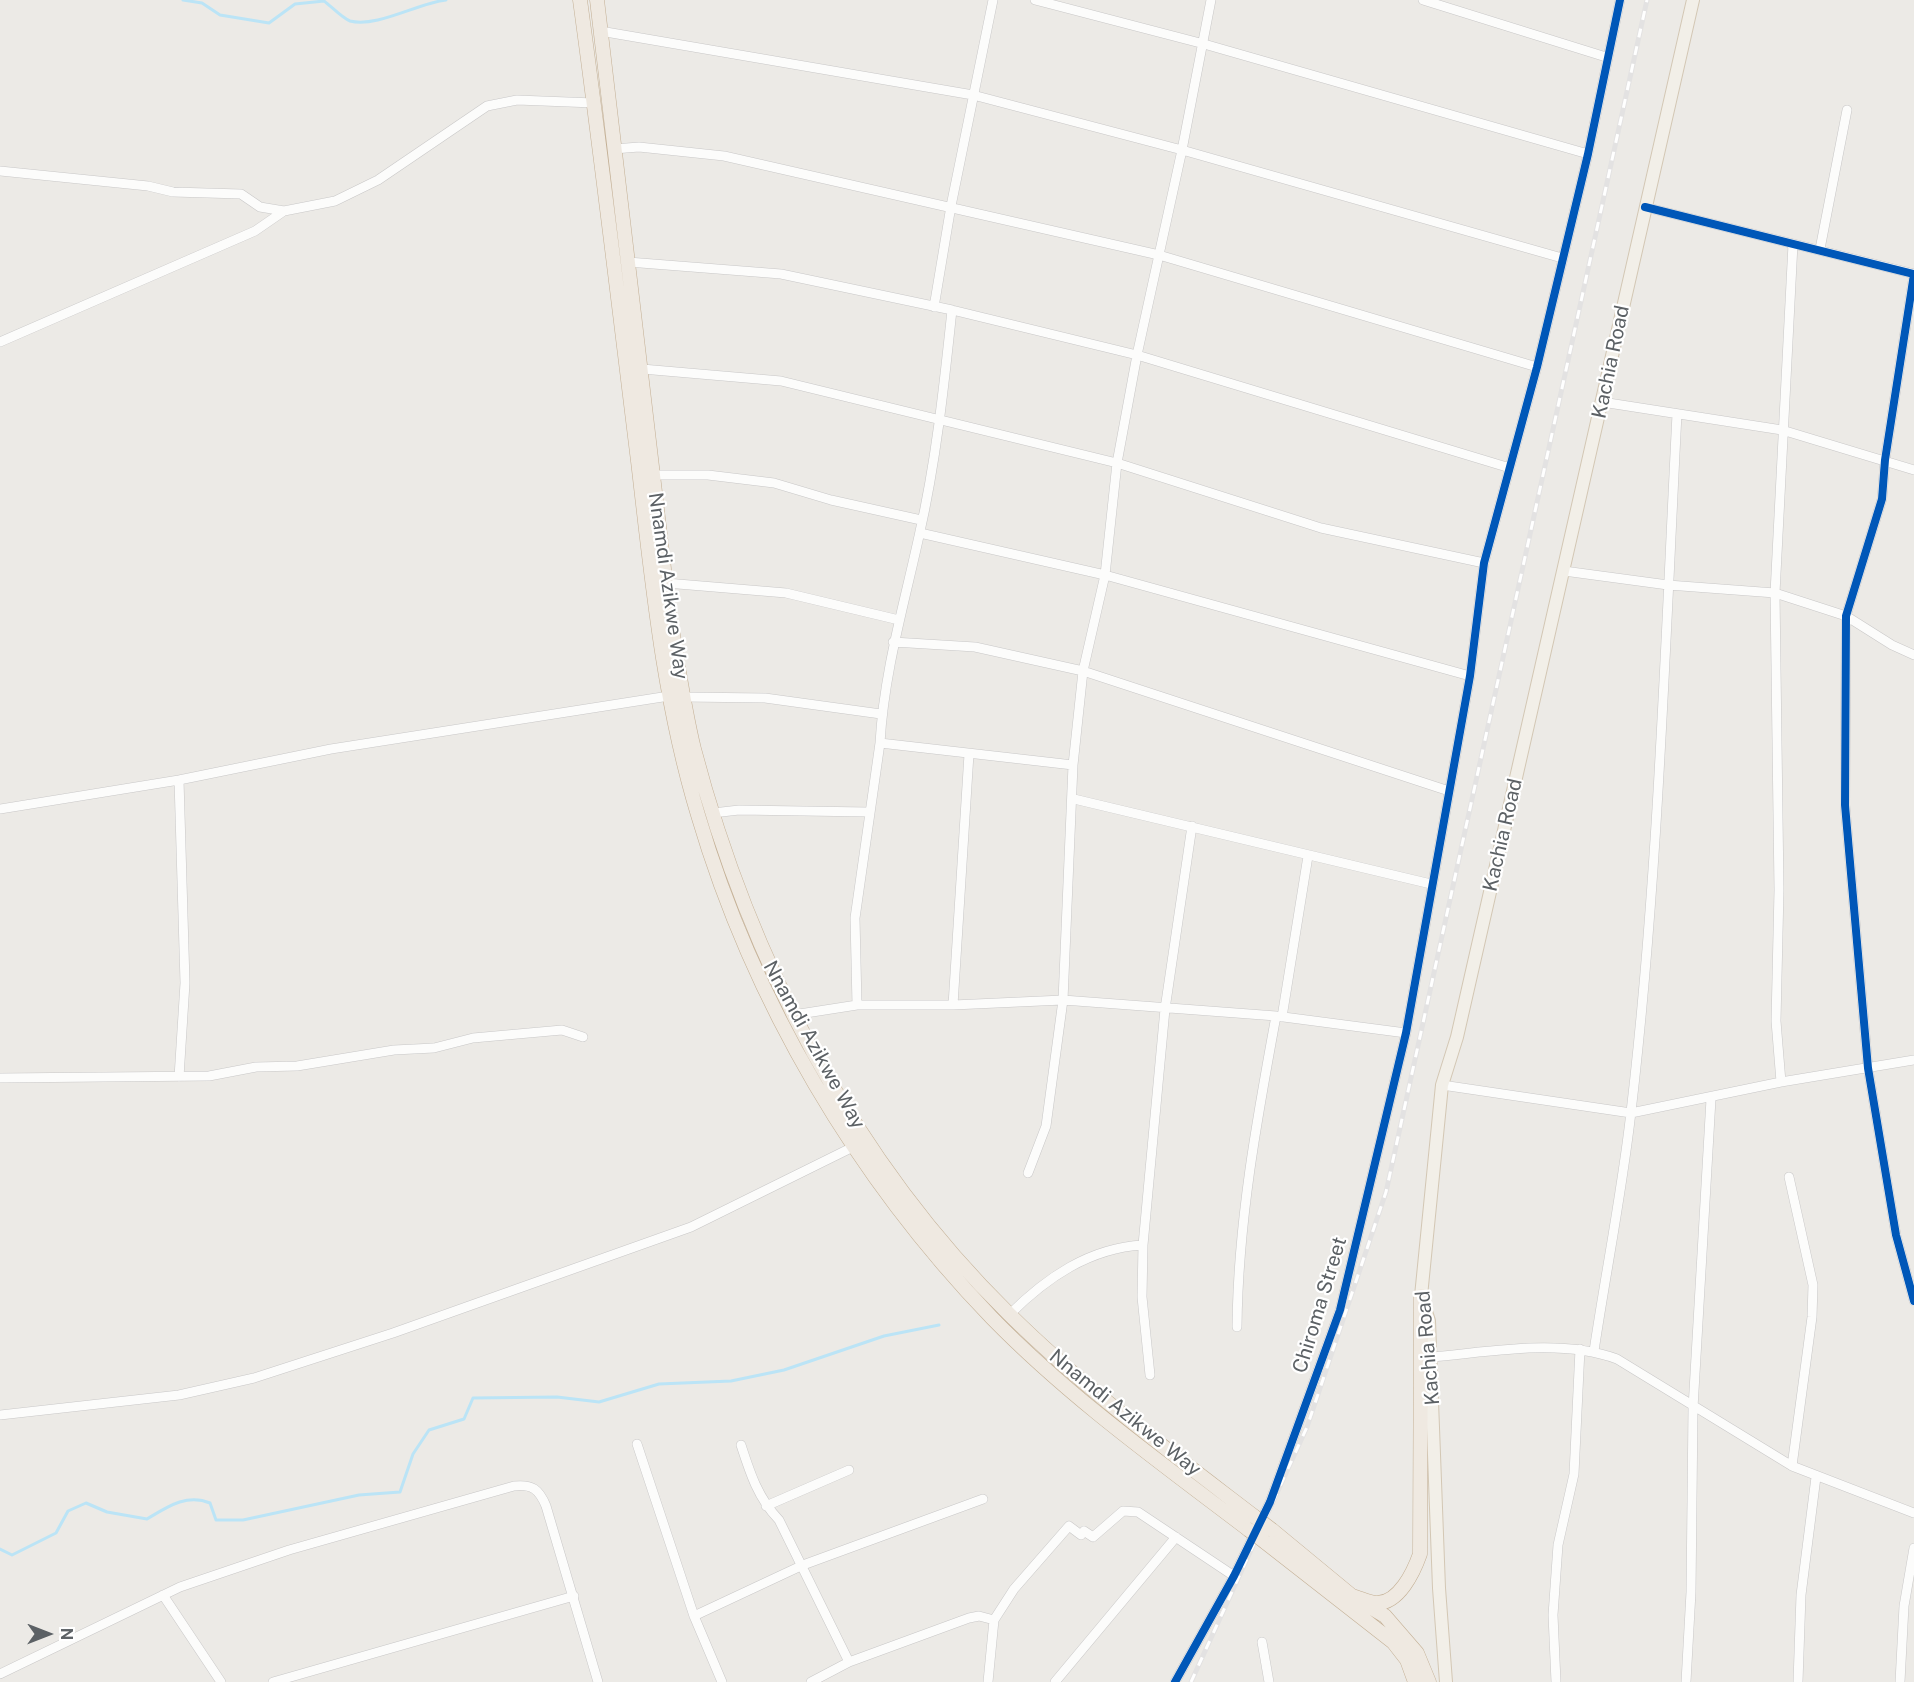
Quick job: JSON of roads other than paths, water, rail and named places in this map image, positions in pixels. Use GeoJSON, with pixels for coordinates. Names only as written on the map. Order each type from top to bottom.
{"type":"FeatureCollection","features":[{"type":"Feature","properties":{"kind":"highway","name":"Nnamdi Azikwe Way"},"geometry":{"type":"LineString","coordinates":[[580,0],[669,696],[697,814],[742,940],[797,1052],[855,1146],[914,1229],[992,1318],[1034,1359],[1093,1410],[1249,1530],[1268,1536],[1384,1616],[1403,1634],[1417,1653],[1429,1682]]}},
{"type":"Feature","properties":{"kind":"highway","name":"Nnamdi Azikwe Way"},"geometry":{"type":"LineString","coordinates":[[597,0],[666,583],[684,697],[694,747],[740,898],[793,1015],[852,1119],[902,1189],[958,1260],[1009,1315],[1103,1400],[1255,1517],[1268,1536]]}},
{"type":"Feature","properties":{"kind":"highway"},"geometry":{"type":"LineString","coordinates":[[1352,1596],[1374,1603],[1388,1599],[1406,1583],[1420,1554],[1420,1296]]}},
{"type":"Feature","properties":{"kind":"highway"},"geometry":{"type":"LineString","coordinates":[[1268,1536],[1393,1642],[1407,1660],[1415,1682]]}},
{"type":"Feature","properties":{"kind":"main road","name":"Kachia Road"},"geometry":{"type":"LineString","coordinates":[[1446,1682],[1439,1588],[1429,1321],[1420,1296],[1442,1086],[1457,1037],[1693,0]]}},
{"type":"Feature","properties":{"kind":"street"},"geometry":{"type":"LineString","coordinates":[[934,307],[951,206],[993,0]]}},
{"type":"Feature","properties":{"kind":"street"},"geometry":{"type":"LineString","coordinates":[[1035,0],[1204,44],[1588,154]]}},
{"type":"Feature","properties":{"kind":"street"},"geometry":{"type":"LineString","coordinates":[[1028,1173],[1046,1126],[1063,1000],[1074,799],[1073,765],[1083,671],[1105,575],[1117,463],[1137,355],[1182,150],[1211,0]]}},
{"type":"Feature","properties":{"kind":"street"},"geometry":{"type":"LineString","coordinates":[[1423,0],[1606,57]]}},
{"type":"Feature","properties":{"kind":"street","name":"Chiroma Street"},"geometry":{"type":"LineString","coordinates":[[1175,1682],[1234,1576],[1270,1502],[1340,1310],[1406,1033],[1470,676],[1484,563],[1537,367],[1588,154],[1606,57],[1620,0]]}},
{"type":"Feature","properties":{"kind":"street"},"geometry":{"type":"LineString","coordinates":[[600,31],[973,95],[1182,150],[1562,258]]}},
{"type":"Feature","properties":{"kind":"street"},"geometry":{"type":"LineString","coordinates":[[0,171],[148,186],[173,192],[241,194],[260,207],[284,211],[335,201],[378,180],[487,106],[517,100],[594,103]]}},
{"type":"Feature","properties":{"kind":"street"},"geometry":{"type":"LineString","coordinates":[[1820,249],[1847,110]]}},
{"type":"Feature","properties":{"kind":"street"},"geometry":{"type":"LineString","coordinates":[[614,149],[639,147],[724,156],[1159,255],[1537,367]]}},
{"type":"Feature","properties":{"kind":"street"},"geometry":{"type":"LineString","coordinates":[[1645,207],[1914,274],[1885,460],[1882,499],[1846,616],[1845,805],[1868,1068],[1896,1235],[1914,1301]]}},
{"type":"Feature","properties":{"kind":"street"},"geometry":{"type":"LineString","coordinates":[[0,342],[255,231],[284,211]]}},
{"type":"Feature","properties":{"kind":"street"},"geometry":{"type":"LineString","coordinates":[[1781,1082],[1776,1021],[1779,890],[1775,593],[1793,244]]}},
{"type":"Feature","properties":{"kind":"street"},"geometry":{"type":"LineString","coordinates":[[628,262],[781,274],[952,310],[1137,355],[1509,468]]}},
{"type":"Feature","properties":{"kind":"street"},"geometry":{"type":"LineString","coordinates":[[856,1005],[855,918],[868,812],[880,743],[881,714],[893,642],[920,533],[940,418],[952,310]]}},
{"type":"Feature","properties":{"kind":"street"},"geometry":{"type":"LineString","coordinates":[[642,369],[781,381],[1117,463],[1321,528],[1484,563]]}},
{"type":"Feature","properties":{"kind":"street"},"geometry":{"type":"LineString","coordinates":[[1602,402],[1782,430],[1914,470]]}},
{"type":"Feature","properties":{"kind":"street"},"geometry":{"type":"LineString","coordinates":[[1594,1351],[1631,1113],[1659,773],[1677,414]]}},
{"type":"Feature","properties":{"kind":"street"},"geometry":{"type":"LineString","coordinates":[[653,475],[708,476],[774,483],[831,500],[921,520]]}},
{"type":"Feature","properties":{"kind":"street"},"geometry":{"type":"LineString","coordinates":[[920,533],[1105,575],[1470,676]]}},
{"type":"Feature","properties":{"kind":"street"},"geometry":{"type":"LineString","coordinates":[[1564,572],[1668,585],[1775,593],[1846,616],[1892,645],[1914,655]]}},
{"type":"Feature","properties":{"kind":"street"},"geometry":{"type":"LineString","coordinates":[[666,583],[786,593],[899,621]]}},
{"type":"Feature","properties":{"kind":"street"},"geometry":{"type":"LineString","coordinates":[[893,642],[975,647],[1083,671],[1449,791]]}},
{"type":"Feature","properties":{"kind":"street"},"geometry":{"type":"LineString","coordinates":[[0,809],[179,780],[331,749],[669,696]]}},
{"type":"Feature","properties":{"kind":"street"},"geometry":{"type":"LineString","coordinates":[[684,697],[765,698],[881,714]]}},
{"type":"Feature","properties":{"kind":"street"},"geometry":{"type":"LineString","coordinates":[[880,743],[1073,765]]}},
{"type":"Feature","properties":{"kind":"street"},"geometry":{"type":"LineString","coordinates":[[953,1005],[969,754]]}},
{"type":"Feature","properties":{"kind":"street"},"geometry":{"type":"LineString","coordinates":[[179,780],[185,983],[179,1077]]}},
{"type":"Feature","properties":{"kind":"street"},"geometry":{"type":"LineString","coordinates":[[1074,799],[1431,884]]}},
{"type":"Feature","properties":{"kind":"street"},"geometry":{"type":"LineString","coordinates":[[713,813],[739,810],[868,812]]}},
{"type":"Feature","properties":{"kind":"street"},"geometry":{"type":"LineString","coordinates":[[1150,1375],[1142,1296],[1143,1245],[1165,1009],[1192,826]]}},
{"type":"Feature","properties":{"kind":"street"},"geometry":{"type":"LineString","coordinates":[[1238,1327],[1238,1279],[1252,1147],[1308,856]]}},
{"type":"Feature","properties":{"kind":"street"},"geometry":{"type":"LineString","coordinates":[[793,1015],[856,1005],[953,1005],[1063,1000],[1279,1016],[1406,1033]]}},
{"type":"Feature","properties":{"kind":"street"},"geometry":{"type":"LineString","coordinates":[[0,1078],[209,1076],[256,1067],[297,1066],[394,1050],[434,1048],[473,1038],[562,1030],[583,1037]]}},
{"type":"Feature","properties":{"kind":"street"},"geometry":{"type":"LineString","coordinates":[[1442,1086],[1631,1113],[1711,1099],[1781,1082],[1914,1060]]}},
{"type":"Feature","properties":{"kind":"street"},"geometry":{"type":"LineString","coordinates":[[1686,1682],[1691,1592],[1693,1408],[1711,1099]]}},
{"type":"Feature","properties":{"kind":"street"},"geometry":{"type":"LineString","coordinates":[[0,1415],[179,1395],[254,1378],[393,1333],[691,1227],[855,1146]]}},
{"type":"Feature","properties":{"kind":"street"},"geometry":{"type":"LineString","coordinates":[[1789,1177],[1813,1285],[1812,1317],[1792,1466]]}},
{"type":"Feature","properties":{"kind":"street"},"geometry":{"type":"LineString","coordinates":[[1009,1315],[1028,1296],[1066,1268],[1124,1246],[1143,1245]]}},
{"type":"Feature","properties":{"kind":"street"},"geometry":{"type":"LineString","coordinates":[[1556,1682],[1553,1615],[1558,1545],[1574,1474],[1580,1349]]}},
{"type":"Feature","properties":{"kind":"street"},"geometry":{"type":"LineString","coordinates":[[1431,1357],[1505,1351],[1580,1349],[1594,1351],[1617,1359],[1693,1408],[1792,1466],[1816,1478],[1914,1513]]}},
{"type":"Feature","properties":{"kind":"street"},"geometry":{"type":"LineString","coordinates":[[637,1444],[694,1616],[722,1682]]}},
{"type":"Feature","properties":{"kind":"street"},"geometry":{"type":"LineString","coordinates":[[741,1445],[756,1489],[766,1506],[779,1520],[849,1662]]}},
{"type":"Feature","properties":{"kind":"street"},"geometry":{"type":"LineString","coordinates":[[766,1506],[849,1470]]}},
{"type":"Feature","properties":{"kind":"street"},"geometry":{"type":"LineString","coordinates":[[1798,1682],[1800,1595],[1816,1478]]}},
{"type":"Feature","properties":{"kind":"street"},"geometry":{"type":"LineString","coordinates":[[0,1674],[163,1595],[289,1550],[514,1486],[527,1485],[542,1495],[598,1682]]}},
{"type":"Feature","properties":{"kind":"street"},"geometry":{"type":"LineString","coordinates":[[694,1616],[803,1565],[983,1499]]}},
{"type":"Feature","properties":{"kind":"street"},"geometry":{"type":"LineString","coordinates":[[988,1682],[994,1620],[1014,1589],[1069,1526],[1081,1535],[1084,1531],[1093,1537],[1118,1513],[1138,1512],[1234,1576]]}},
{"type":"Feature","properties":{"kind":"street"},"geometry":{"type":"LineString","coordinates":[[1055,1682],[1176,1537]]}},
{"type":"Feature","properties":{"kind":"street"},"geometry":{"type":"LineString","coordinates":[[1900,1682],[1904,1606],[1914,1548]]}},
{"type":"Feature","properties":{"kind":"street"},"geometry":{"type":"LineString","coordinates":[[163,1595],[221,1682]]}},
{"type":"Feature","properties":{"kind":"street"},"geometry":{"type":"LineString","coordinates":[[273,1682],[574,1596]]}},
{"type":"Feature","properties":{"kind":"street"},"geometry":{"type":"LineString","coordinates":[[811,1682],[849,1662],[969,1618],[979,1616],[994,1620]]}},
{"type":"Feature","properties":{"kind":"street"},"geometry":{"type":"LineString","coordinates":[[1262,1642],[1269,1682]]}},
{"type":"Feature","properties":{"kind":"waterway"},"geometry":{"type":"LineString","coordinates":[[183,0],[202,3],[220,15],[269,23],[295,4],[324,1],[350,21],[361,22],[385,18],[446,0]]}},
{"type":"Feature","properties":{"kind":"waterway"},"geometry":{"type":"LineString","coordinates":[[0,1549],[12,1555],[56,1533],[68,1511],[86,1503],[107,1512],[147,1519],[177,1503],[202,1500],[210,1503],[216,1520],[243,1520],[359,1495],[400,1492],[413,1454],[429,1430],[464,1419],[473,1398],[557,1397],[599,1402],[659,1384],[731,1381],[784,1370],[884,1336],[939,1325]]}},
{"type":"Feature","properties":{"kind":"railway"},"geometry":{"type":"LineString","coordinates":[[1191,1682],[1307,1427],[1386,1192],[1647,0]]}}]}
